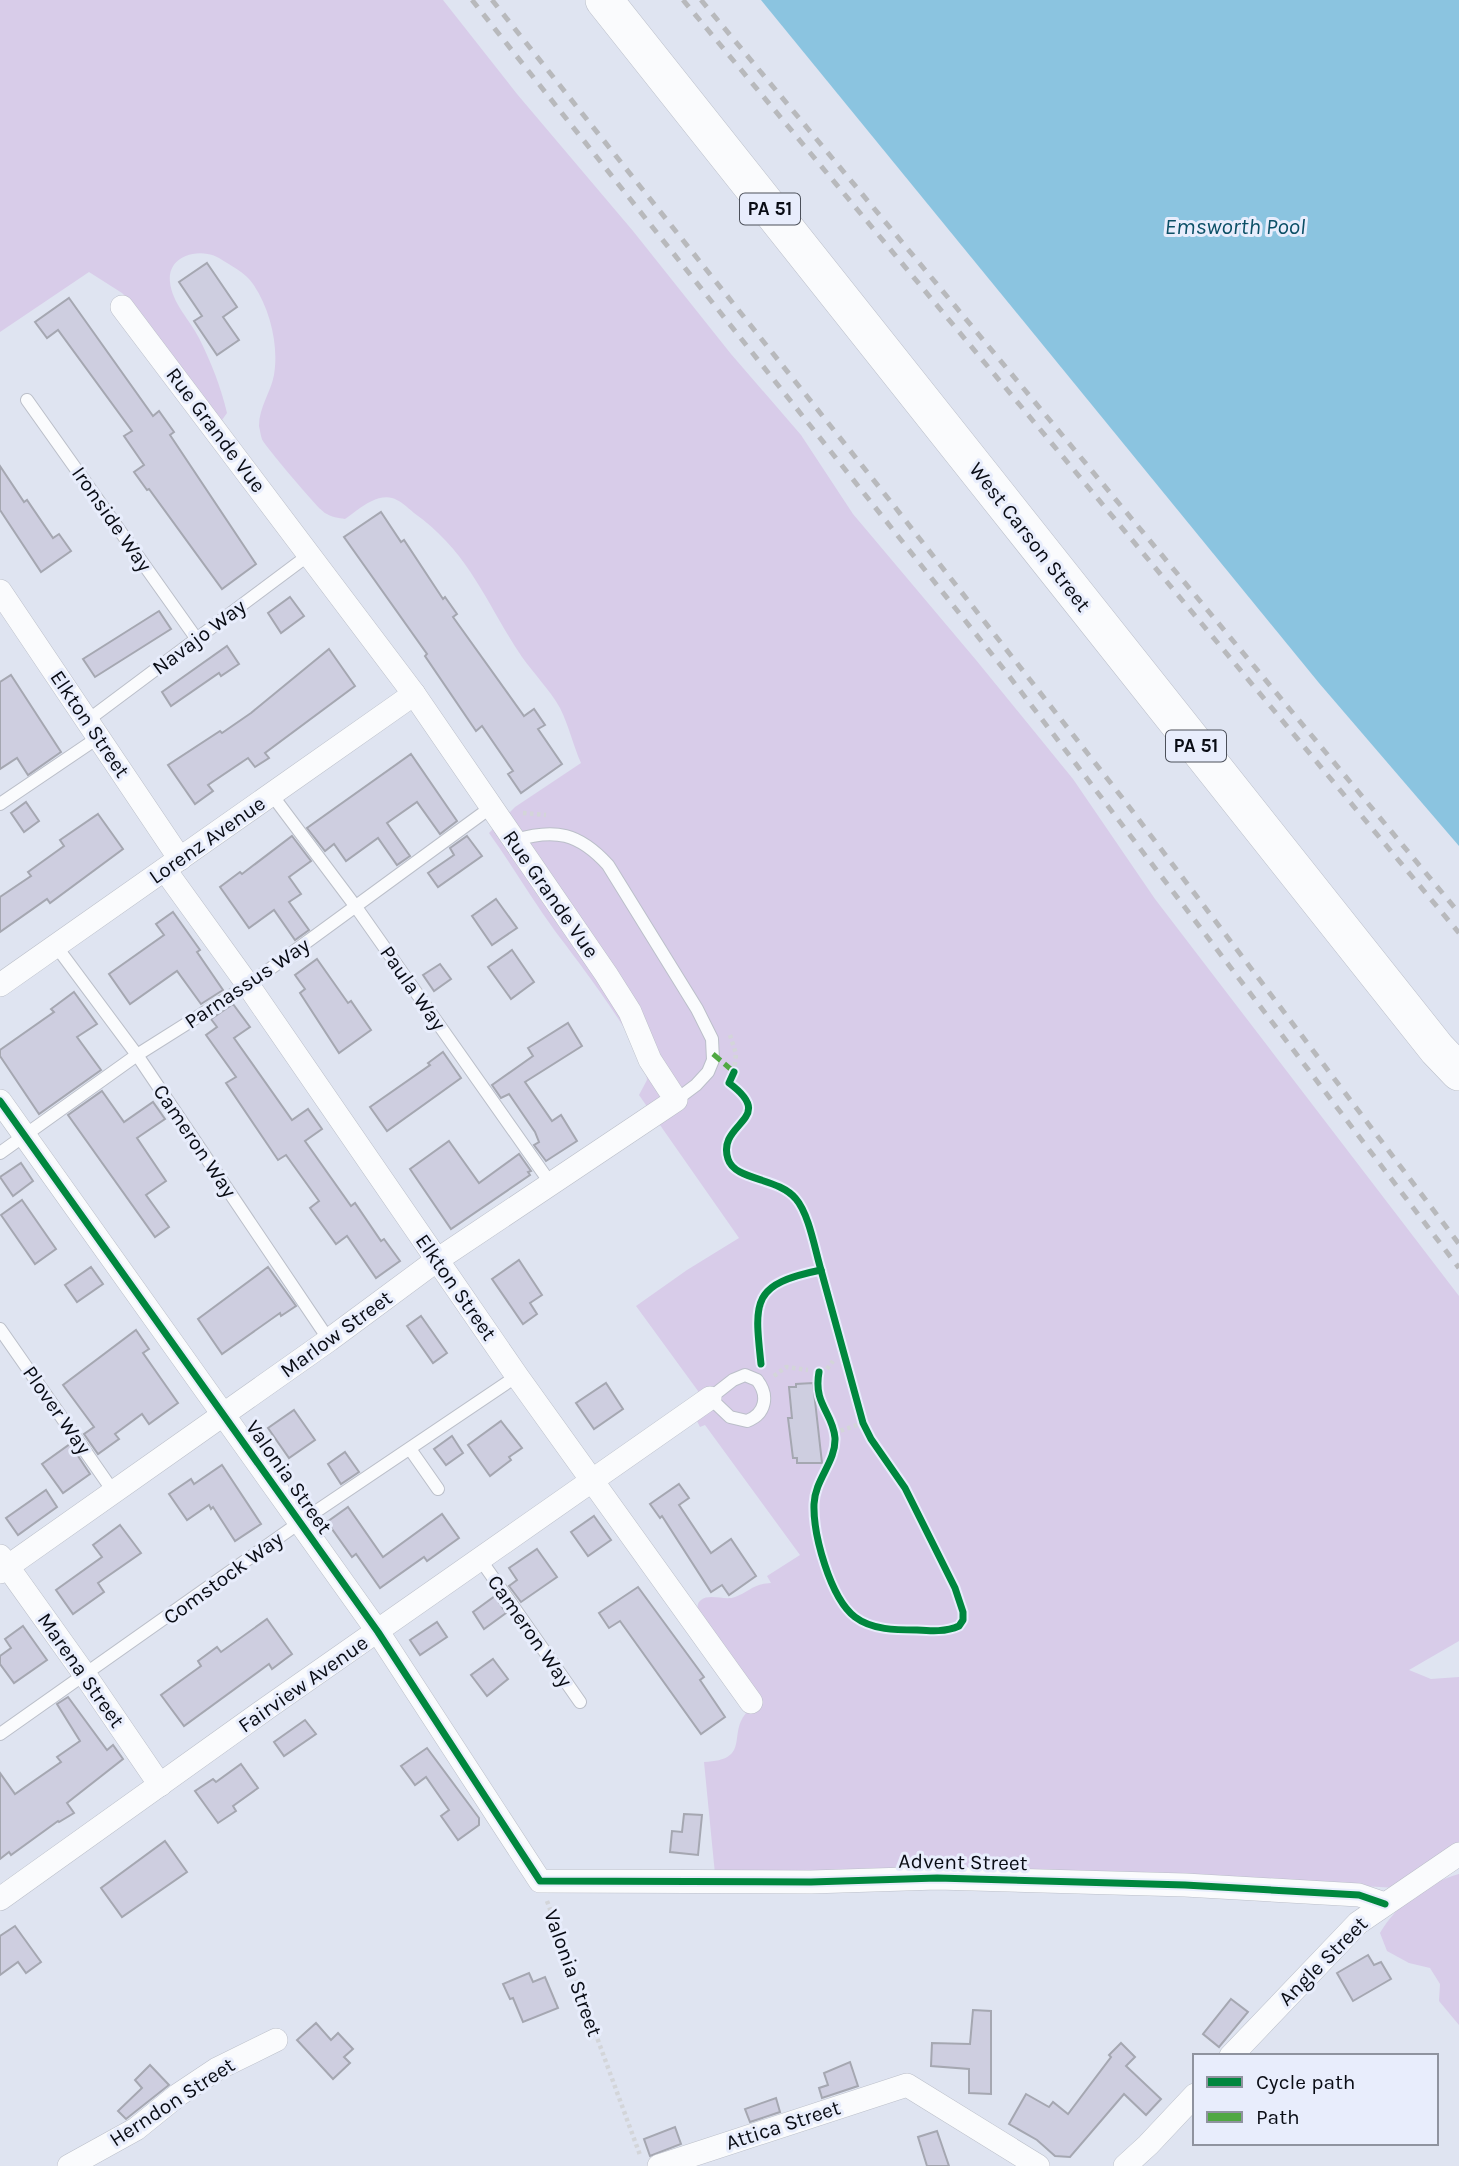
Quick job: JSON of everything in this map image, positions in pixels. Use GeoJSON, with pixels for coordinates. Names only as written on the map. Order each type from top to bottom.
{"type":"FeatureCollection","features":[{"type":"Feature","properties":{"kind":"main road","name":"West Carson Street"},"geometry":{"type":"LineString","coordinates":[[604,0],[1437,1049],[1459,1072]]}},
{"type":"Feature","properties":{"kind":"street","name":"Rue Grande Vue"},"geometry":{"type":"LineString","coordinates":[[122,306],[414,694],[612,983],[630,1012],[650,1060],[676,1101]]}},
{"type":"Feature","properties":{"kind":"street","name":"Elkton Street"},"geometry":{"type":"LineString","coordinates":[[0,591],[94,728],[173,864],[248,985],[517,1376],[751,1702]]}},
{"type":"Feature","properties":{"kind":"street","name":"Lorenz Avenue"},"geometry":{"type":"LineString","coordinates":[[0,985],[414,694]]}},
{"type":"Feature","properties":{"kind":"street","name":"Valonia Street"},"geometry":{"type":"LineString","coordinates":[[0,1101],[377,1632],[540,1881]]}},
{"type":"Feature","properties":{"kind":"street","name":"Marlow Street"},"geometry":{"type":"LineString","coordinates":[[2,1565],[224,1415],[437,1259],[676,1101]]}},
{"type":"Feature","properties":{"kind":"street","name":"Fairview Avenue"},"geometry":{"type":"LineString","coordinates":[[0,1899],[710,1398]]}},
{"type":"Feature","properties":{"kind":"street","name":"Marena Street"},"geometry":{"type":"LineString","coordinates":[[2,1565],[85,1675],[160,1785]]}},
{"type":"Feature","properties":{"kind":"street","name":"Angle Street"},"geometry":{"type":"LineString","coordinates":[[1233,2054],[1357,1923],[1459,1854]]}},
{"type":"Feature","properties":{"kind":"street","name":"Advent Street"},"geometry":{"type":"LineString","coordinates":[[540,1881],[811,1882],[951,1878],[1185,1885],[1346,1894],[1359,1895],[1385,1904]]}},
{"type":"Feature","properties":{"kind":"street","name":"Herndon Street"},"geometry":{"type":"LineString","coordinates":[[69,2166],[136,2129],[178,2095],[217,2069],[276,2040]]}},
{"type":"Feature","properties":{"kind":"street","name":"Attica Street"},"geometry":{"type":"LineString","coordinates":[[659,2166],[906,2085],[1038,2166]]}},
{"type":"Feature","properties":{"kind":"street"},"geometry":{"type":"LineString","coordinates":[[1125,2166],[1193,2097]]}},
{"type":"Feature","properties":{"kind":"lane","name":"Ironside Way"},"geometry":{"type":"LineString","coordinates":[[27,400],[196,638]]}},
{"type":"Feature","properties":{"kind":"lane","name":"Navajo Way"},"geometry":{"type":"LineString","coordinates":[[0,804],[94,728],[196,638],[310,554]]}},
{"type":"Feature","properties":{"kind":"lane","name":"Paula Way"},"geometry":{"type":"LineString","coordinates":[[272,794],[356,907],[551,1184]]}},
{"type":"Feature","properties":{"kind":"lane","name":"Parnassus Way"},"geometry":{"type":"LineString","coordinates":[[0,1153],[138,1055],[248,985],[490,808]]}},
{"type":"Feature","properties":{"kind":"lane"},"geometry":{"type":"LineString","coordinates":[[515,840],[552,833],[578,840],[594,850],[608,865],[697,1009],[712,1038],[713,1060],[708,1072],[676,1101]]}},
{"type":"Feature","properties":{"kind":"lane","name":"Cameron Way"},"geometry":{"type":"LineString","coordinates":[[56,946],[138,1055],[329,1340]]}},
{"type":"Feature","properties":{"kind":"lane","name":"Plover Way"},"geometry":{"type":"LineString","coordinates":[[0,1329],[113,1490]]}},
{"type":"Feature","properties":{"kind":"lane","name":"Comstock Way"},"geometry":{"type":"LineString","coordinates":[[0,1734],[299,1523],[517,1376]]}},
{"type":"Feature","properties":{"kind":"lane"},"geometry":{"type":"LineString","coordinates":[[410,1449],[438,1489]]}},
{"type":"Feature","properties":{"kind":"lane","name":"Cameron Way"},"geometry":{"type":"LineString","coordinates":[[480,1559],[580,1702]]}},
{"type":"Feature","properties":{"kind":"path"},"geometry":{"type":"LineString","coordinates":[[827,1368],[833,1361]]}},
{"type":"Feature","properties":{"kind":"path"},"geometry":{"type":"LineString","coordinates":[[774,1377],[786,1367],[808,1370]]}},
{"type":"Feature","properties":{"kind":"path"},"geometry":{"type":"LineString","coordinates":[[834,1433],[865,1427],[860,1413]]}},
{"type":"Feature","properties":{"kind":"shaded area"},"geometry":{"type":"Polygon","coordinates":[[[0,0],[443,0],[517,94],[801,435],[853,514],[1073,779],[1155,899],[1459,1296],[1459,1641],[1409,1670],[1431,1679],[1459,1677],[1459,1847],[1397,1888],[1115,1872],[715,1874],[704,1762],[719,1760],[734,1751],[742,1719],[748,1711],[697,1611],[698,1605],[705,1598],[731,1598],[771,1583],[767,1576],[800,1555],[705,1425],[700,1427],[697,1421],[698,1391],[636,1306],[739,1238],[639,1095],[647,1080],[644,1066],[623,1026],[489,833],[515,807],[581,763],[566,722],[556,701],[522,657],[476,580],[450,545],[433,529],[404,504],[386,497],[361,507],[345,519],[327,514],[304,491],[262,440],[259,426],[274,375],[274,340],[259,294],[250,280],[238,269],[219,258],[203,253],[179,260],[170,273],[174,297],[199,338],[219,384],[227,413],[222,420],[218,419],[135,306],[122,293],[89,272],[0,332],[0,0]]]}},
{"type":"Feature","properties":{"kind":"shaded area"},"geometry":{"type":"Polygon","coordinates":[[[1459,1874],[1459,2025],[1439,2001],[1440,1984],[1430,1968],[1409,1963],[1387,1951],[1380,1933],[1395,1913],[1414,1896],[1459,1874]]]}},
{"type":"Feature","properties":{"kind":"water","name":"Emsworth Pool"},"geometry":{"type":"Polygon","coordinates":[[[761,0],[1459,0],[1459,846],[1319,683],[761,0]]]}},
{"type":"Feature","properties":{"kind":"building"},"geometry":{"type":"Polygon","coordinates":[[[207,263],[237,307],[223,317],[239,340],[217,355],[194,321],[202,316],[179,282],[207,263]]]}},
{"type":"Feature","properties":{"kind":"building"},"geometry":{"type":"Polygon","coordinates":[[[69,298],[153,416],[159,411],[174,432],[170,435],[256,564],[222,589],[134,472],[144,465],[124,436],[132,431],[58,330],[47,338],[35,322],[69,298]]]}},
{"type":"Feature","properties":{"kind":"building"},"geometry":{"type":"Polygon","coordinates":[[[0,466],[53,538],[59,534],[71,551],[41,572],[0,510],[0,466]]]}},
{"type":"Feature","properties":{"kind":"building"},"geometry":{"type":"Polygon","coordinates":[[[381,512],[401,542],[404,540],[443,599],[445,597],[457,614],[453,617],[524,716],[534,709],[545,725],[538,729],[562,764],[521,793],[508,774],[513,771],[482,726],[476,731],[425,656],[427,654],[344,537],[381,512]]]}},
{"type":"Feature","properties":{"kind":"building"},"geometry":{"type":"Polygon","coordinates":[[[290,597],[304,616],[281,633],[268,613],[290,597]]]}},
{"type":"Feature","properties":{"kind":"building"},"geometry":{"type":"Polygon","coordinates":[[[159,611],[171,629],[95,677],[83,659],[159,611]]]}},
{"type":"Feature","properties":{"kind":"building"},"geometry":{"type":"Polygon","coordinates":[[[227,646],[239,664],[221,676],[219,673],[171,706],[162,692],[227,646]]]}},
{"type":"Feature","properties":{"kind":"building"},"geometry":{"type":"Polygon","coordinates":[[[329,649],[355,686],[265,753],[269,758],[255,767],[248,758],[208,785],[213,791],[195,804],[168,765],[251,713],[329,649]]]}},
{"type":"Feature","properties":{"kind":"building"},"geometry":{"type":"Polygon","coordinates":[[[11,675],[61,752],[28,775],[17,758],[0,769],[0,682],[11,675]]]}},
{"type":"Feature","properties":{"kind":"building"},"geometry":{"type":"Polygon","coordinates":[[[411,754],[457,821],[440,834],[417,802],[387,823],[410,856],[397,865],[378,838],[346,861],[334,844],[325,851],[307,828],[411,754]]]}},
{"type":"Feature","properties":{"kind":"building"},"geometry":{"type":"Polygon","coordinates":[[[26,802],[39,821],[24,832],[11,813],[26,802]]]}},
{"type":"Feature","properties":{"kind":"building"},"geometry":{"type":"Polygon","coordinates":[[[98,814],[123,849],[50,903],[47,899],[0,932],[0,897],[31,876],[28,872],[64,846],[60,840],[98,814]]]}},
{"type":"Feature","properties":{"kind":"building"},"geometry":{"type":"Polygon","coordinates":[[[292,836],[311,861],[289,877],[301,894],[289,902],[309,930],[295,940],[274,910],[249,928],[220,887],[240,872],[242,874],[292,836]]]}},
{"type":"Feature","properties":{"kind":"building"},"geometry":{"type":"Polygon","coordinates":[[[467,836],[482,856],[438,887],[428,873],[454,855],[450,848],[467,836]]]}},
{"type":"Feature","properties":{"kind":"building"},"geometry":{"type":"Polygon","coordinates":[[[496,899],[517,928],[492,945],[472,916],[496,899]]]}},
{"type":"Feature","properties":{"kind":"building"},"geometry":{"type":"Polygon","coordinates":[[[173,912],[200,950],[197,952],[223,990],[201,1004],[177,971],[130,1004],[109,974],[164,935],[156,924],[173,912]]]}},
{"type":"Feature","properties":{"kind":"building"},"geometry":{"type":"Polygon","coordinates":[[[512,950],[534,982],[511,999],[488,967],[512,950]]]}},
{"type":"Feature","properties":{"kind":"building"},"geometry":{"type":"Polygon","coordinates":[[[317,959],[371,1030],[339,1053],[300,993],[305,989],[295,975],[317,959]]]}},
{"type":"Feature","properties":{"kind":"building"},"geometry":{"type":"Polygon","coordinates":[[[440,964],[451,979],[434,991],[423,975],[440,964]]]}},
{"type":"Feature","properties":{"kind":"building"},"geometry":{"type":"Polygon","coordinates":[[[74,992],[97,1024],[77,1037],[101,1070],[39,1114],[0,1056],[0,1050],[54,1012],[51,1009],[74,992]]]}},
{"type":"Feature","properties":{"kind":"building"},"geometry":{"type":"Polygon","coordinates":[[[233,1004],[250,1027],[234,1038],[292,1120],[308,1109],[322,1129],[305,1141],[351,1206],[355,1203],[381,1241],[384,1239],[400,1261],[376,1278],[347,1236],[336,1244],[310,1208],[319,1201],[286,1155],[278,1160],[226,1083],[236,1077],[206,1035],[217,1027],[211,1019],[233,1004]]]}},
{"type":"Feature","properties":{"kind":"building"},"geometry":{"type":"Polygon","coordinates":[[[568,1023],[582,1046],[525,1082],[552,1121],[561,1115],[577,1141],[546,1161],[534,1145],[539,1142],[535,1132],[509,1094],[501,1098],[492,1085],[533,1056],[528,1048],[568,1023]]]}},
{"type":"Feature","properties":{"kind":"building"},"geometry":{"type":"Polygon","coordinates":[[[443,1052],[461,1078],[387,1131],[370,1107],[430,1065],[428,1063],[443,1052]]]}},
{"type":"Feature","properties":{"kind":"building"},"geometry":{"type":"Polygon","coordinates":[[[102,1091],[124,1122],[153,1102],[165,1119],[137,1138],[166,1181],[146,1195],[169,1227],[155,1237],[68,1115],[102,1091]]]}},
{"type":"Feature","properties":{"kind":"building"},"geometry":{"type":"Polygon","coordinates":[[[449,1141],[479,1183],[519,1154],[531,1171],[528,1172],[530,1175],[451,1229],[410,1169],[449,1141]]]}},
{"type":"Feature","properties":{"kind":"building"},"geometry":{"type":"Polygon","coordinates":[[[21,1163],[33,1181],[13,1196],[0,1177],[21,1163]]]}},
{"type":"Feature","properties":{"kind":"building"},"geometry":{"type":"Polygon","coordinates":[[[22,1200],[56,1249],[35,1264],[1,1215],[22,1200]]]}},
{"type":"Feature","properties":{"kind":"building"},"geometry":{"type":"Polygon","coordinates":[[[519,1260],[542,1295],[530,1303],[537,1314],[523,1324],[492,1279],[519,1260]]]}},
{"type":"Feature","properties":{"kind":"building"},"geometry":{"type":"Polygon","coordinates":[[[91,1267],[103,1284],[77,1302],[65,1285],[91,1267]]]}},
{"type":"Feature","properties":{"kind":"building"},"geometry":{"type":"Polygon","coordinates":[[[268,1267],[296,1306],[281,1316],[280,1313],[222,1354],[198,1319],[268,1267]]]}},
{"type":"Feature","properties":{"kind":"building"},"geometry":{"type":"Polygon","coordinates":[[[421,1316],[447,1353],[433,1363],[407,1326],[421,1316]]]}},
{"type":"Feature","properties":{"kind":"building"},"geometry":{"type":"Polygon","coordinates":[[[136,1330],[149,1349],[143,1353],[178,1403],[149,1424],[142,1414],[115,1434],[119,1439],[98,1454],[84,1434],[94,1427],[63,1385],[136,1330]]]}},
{"type":"Feature","properties":{"kind":"building"},"geometry":{"type":"Polygon","coordinates":[[[606,1383],[623,1409],[594,1429],[576,1403],[606,1383]]]}},
{"type":"Feature","properties":{"kind":"building"},"geometry":{"type":"Polygon","coordinates":[[[813,1383],[822,1463],[797,1463],[797,1458],[793,1458],[788,1418],[792,1418],[789,1387],[813,1383]]]}},
{"type":"Feature","properties":{"kind":"building"},"geometry":{"type":"Polygon","coordinates":[[[294,1410],[315,1440],[289,1458],[268,1428],[294,1410]]]}},
{"type":"Feature","properties":{"kind":"building"},"geometry":{"type":"Polygon","coordinates":[[[501,1421],[522,1448],[490,1476],[468,1445],[501,1421]]]}},
{"type":"Feature","properties":{"kind":"building"},"geometry":{"type":"Polygon","coordinates":[[[452,1436],[463,1453],[446,1465],[434,1449],[452,1436]]]}},
{"type":"Feature","properties":{"kind":"building"},"geometry":{"type":"Polygon","coordinates":[[[70,1444],[90,1474],[63,1493],[42,1464],[70,1444]]]}},
{"type":"Feature","properties":{"kind":"building"},"geometry":{"type":"Polygon","coordinates":[[[345,1452],[359,1472],[341,1484],[328,1464],[345,1452]]]}},
{"type":"Feature","properties":{"kind":"building"},"geometry":{"type":"Polygon","coordinates":[[[222,1465],[261,1524],[235,1541],[213,1507],[211,1509],[209,1505],[187,1520],[169,1494],[191,1479],[194,1484],[222,1465]]]}},
{"type":"Feature","properties":{"kind":"building"},"geometry":{"type":"Polygon","coordinates":[[[679,1484],[689,1498],[679,1505],[711,1553],[731,1539],[756,1576],[729,1595],[722,1585],[711,1592],[662,1516],[660,1518],[650,1504],[679,1484]]]}},
{"type":"Feature","properties":{"kind":"building"},"geometry":{"type":"Polygon","coordinates":[[[46,1490],[57,1507],[18,1535],[6,1518],[46,1490]]]}},
{"type":"Feature","properties":{"kind":"building"},"geometry":{"type":"Polygon","coordinates":[[[348,1507],[383,1557],[442,1514],[459,1538],[427,1561],[424,1557],[380,1588],[356,1554],[352,1557],[327,1522],[348,1507]]]}},
{"type":"Feature","properties":{"kind":"building"},"geometry":{"type":"Polygon","coordinates":[[[594,1516],[611,1540],[588,1556],[571,1532],[594,1516]]]}},
{"type":"Feature","properties":{"kind":"building"},"geometry":{"type":"Polygon","coordinates":[[[120,1525],[141,1553],[98,1583],[104,1592],[73,1614],[56,1590],[102,1557],[93,1545],[120,1525]]]}},
{"type":"Feature","properties":{"kind":"building"},"geometry":{"type":"Polygon","coordinates":[[[537,1549],[557,1577],[521,1602],[509,1586],[517,1580],[509,1568],[537,1549]]]}},
{"type":"Feature","properties":{"kind":"building"},"geometry":{"type":"Polygon","coordinates":[[[638,1587],[704,1677],[700,1680],[725,1717],[701,1734],[620,1621],[609,1628],[599,1613],[638,1587]]]}},
{"type":"Feature","properties":{"kind":"building"},"geometry":{"type":"Polygon","coordinates":[[[495,1596],[506,1613],[484,1629],[473,1612],[495,1596]]]}},
{"type":"Feature","properties":{"kind":"building"},"geometry":{"type":"Polygon","coordinates":[[[267,1619],[292,1654],[272,1669],[269,1664],[184,1726],[161,1695],[201,1666],[198,1661],[217,1647],[221,1652],[267,1619]]]}},
{"type":"Feature","properties":{"kind":"building"},"geometry":{"type":"Polygon","coordinates":[[[437,1622],[447,1637],[420,1655],[410,1640],[437,1622]]]}},
{"type":"Feature","properties":{"kind":"building"},"geometry":{"type":"Polygon","coordinates":[[[23,1626],[47,1660],[14,1683],[0,1664],[0,1656],[11,1648],[5,1639],[23,1626]]]}},
{"type":"Feature","properties":{"kind":"building"},"geometry":{"type":"Polygon","coordinates":[[[493,1659],[508,1679],[487,1696],[471,1675],[493,1659]]]}},
{"type":"Feature","properties":{"kind":"building"},"geometry":{"type":"Polygon","coordinates":[[[68,1697],[107,1750],[113,1745],[123,1759],[67,1803],[74,1813],[58,1821],[11,1855],[9,1852],[0,1859],[0,1773],[15,1794],[61,1762],[57,1757],[80,1741],[57,1704],[68,1697]]]}},
{"type":"Feature","properties":{"kind":"building"},"geometry":{"type":"Polygon","coordinates":[[[305,1720],[316,1734],[284,1756],[274,1742],[305,1720]]]}},
{"type":"Feature","properties":{"kind":"building"},"geometry":{"type":"Polygon","coordinates":[[[427,1748],[479,1818],[479,1825],[458,1840],[441,1816],[449,1810],[426,1777],[415,1785],[401,1766],[427,1748]]]}},
{"type":"Feature","properties":{"kind":"building"},"geometry":{"type":"Polygon","coordinates":[[[241,1764],[258,1788],[233,1806],[236,1811],[218,1823],[195,1791],[213,1779],[216,1782],[241,1764]]]}},
{"type":"Feature","properties":{"kind":"building"},"geometry":{"type":"Polygon","coordinates":[[[684,1814],[702,1815],[698,1855],[670,1852],[672,1831],[682,1832],[684,1814]]]}},
{"type":"Feature","properties":{"kind":"building"},"geometry":{"type":"Polygon","coordinates":[[[165,1841],[187,1872],[122,1917],[101,1888],[165,1841]]]}},
{"type":"Feature","properties":{"kind":"building"},"geometry":{"type":"Polygon","coordinates":[[[15,1926],[41,1962],[26,1973],[18,1962],[0,1975],[0,1936],[15,1926]]]}},
{"type":"Feature","properties":{"kind":"building"},"geometry":{"type":"Polygon","coordinates":[[[1368,1955],[1374,1965],[1381,1962],[1391,1979],[1353,2001],[1337,1973],[1368,1955]]]}},
{"type":"Feature","properties":{"kind":"building"},"geometry":{"type":"Polygon","coordinates":[[[529,1973],[533,1982],[545,1977],[558,2008],[523,2022],[513,1998],[510,1999],[503,1984],[529,1973]]]}},
{"type":"Feature","properties":{"kind":"building"},"geometry":{"type":"Polygon","coordinates":[[[1231,1999],[1248,2012],[1219,2047],[1203,2034],[1231,1999]]]}},
{"type":"Feature","properties":{"kind":"building"},"geometry":{"type":"Polygon","coordinates":[[[973,2010],[991,2011],[991,2094],[969,2093],[969,2069],[931,2066],[932,2043],[970,2044],[973,2010]]]}},
{"type":"Feature","properties":{"kind":"building"},"geometry":{"type":"Polygon","coordinates":[[[316,2023],[331,2040],[338,2033],[353,2049],[344,2057],[350,2063],[333,2079],[297,2040],[316,2023]]]}},
{"type":"Feature","properties":{"kind":"building"},"geometry":{"type":"Polygon","coordinates":[[[1121,2043],[1135,2057],[1126,2066],[1161,2099],[1146,2115],[1124,2094],[1070,2157],[1055,2156],[1037,2140],[1009,2124],[1026,2094],[1049,2107],[1053,2102],[1068,2114],[1111,2057],[1109,2055],[1121,2043]]]}},
{"type":"Feature","properties":{"kind":"building"},"geometry":{"type":"Polygon","coordinates":[[[850,2062],[858,2086],[822,2098],[819,2088],[828,2085],[824,2073],[850,2062]]]}},
{"type":"Feature","properties":{"kind":"building"},"geometry":{"type":"Polygon","coordinates":[[[150,2065],[169,2085],[126,2119],[118,2111],[142,2088],[135,2080],[150,2065]]]}},
{"type":"Feature","properties":{"kind":"building"},"geometry":{"type":"Polygon","coordinates":[[[776,2098],[780,2112],[750,2122],[745,2109],[776,2098]]]}},
{"type":"Feature","properties":{"kind":"building"},"geometry":{"type":"Polygon","coordinates":[[[675,2127],[681,2144],[650,2156],[644,2139],[675,2127]]]}},
{"type":"Feature","properties":{"kind":"building"},"geometry":{"type":"Polygon","coordinates":[[[937,2131],[949,2166],[927,2166],[918,2137],[937,2131]]]}},
{"type":"Feature","properties":{"kind":"railway"},"geometry":{"type":"LineString","coordinates":[[472,0],[1006,672],[1459,1268]]}},
{"type":"Feature","properties":{"kind":"railway"},"geometry":{"type":"LineString","coordinates":[[492,0],[1124,800],[1459,1244]]}},
{"type":"Feature","properties":{"kind":"railway"},"geometry":{"type":"LineString","coordinates":[[683,0],[1459,933]]}},
{"type":"Feature","properties":{"kind":"railway"},"geometry":{"type":"LineString","coordinates":[[701,0],[1459,913]]}},
{"type":"Feature","properties":{"kind":"marked path"},"geometry":{"type":"LineString","coordinates":[[713,1054],[734,1072]]}},
{"type":"Feature","properties":{"kind":"cycle path"},"geometry":{"type":"LineString","coordinates":[[734,1072],[729,1083],[743,1095],[748,1105],[747,1114],[730,1137],[728,1159],[739,1171],[779,1187],[796,1199],[808,1223],[821,1270]]}},
{"type":"Feature","properties":{"kind":"cycle path"},"geometry":{"type":"LineString","coordinates":[[0,1101],[378,1632],[540,1881],[811,1882],[937,1878],[1185,1885],[1359,1895],[1385,1904]]}},
{"type":"Feature","properties":{"kind":"cycle path"},"geometry":{"type":"LineString","coordinates":[[761,1364],[758,1324],[762,1298],[782,1282],[821,1270],[863,1423],[905,1488],[955,1588],[963,1612],[963,1620],[959,1626],[933,1631],[877,1627],[855,1617],[838,1596],[825,1565],[814,1517],[815,1495],[832,1455],[835,1438],[819,1393],[819,1372]]}}]}
